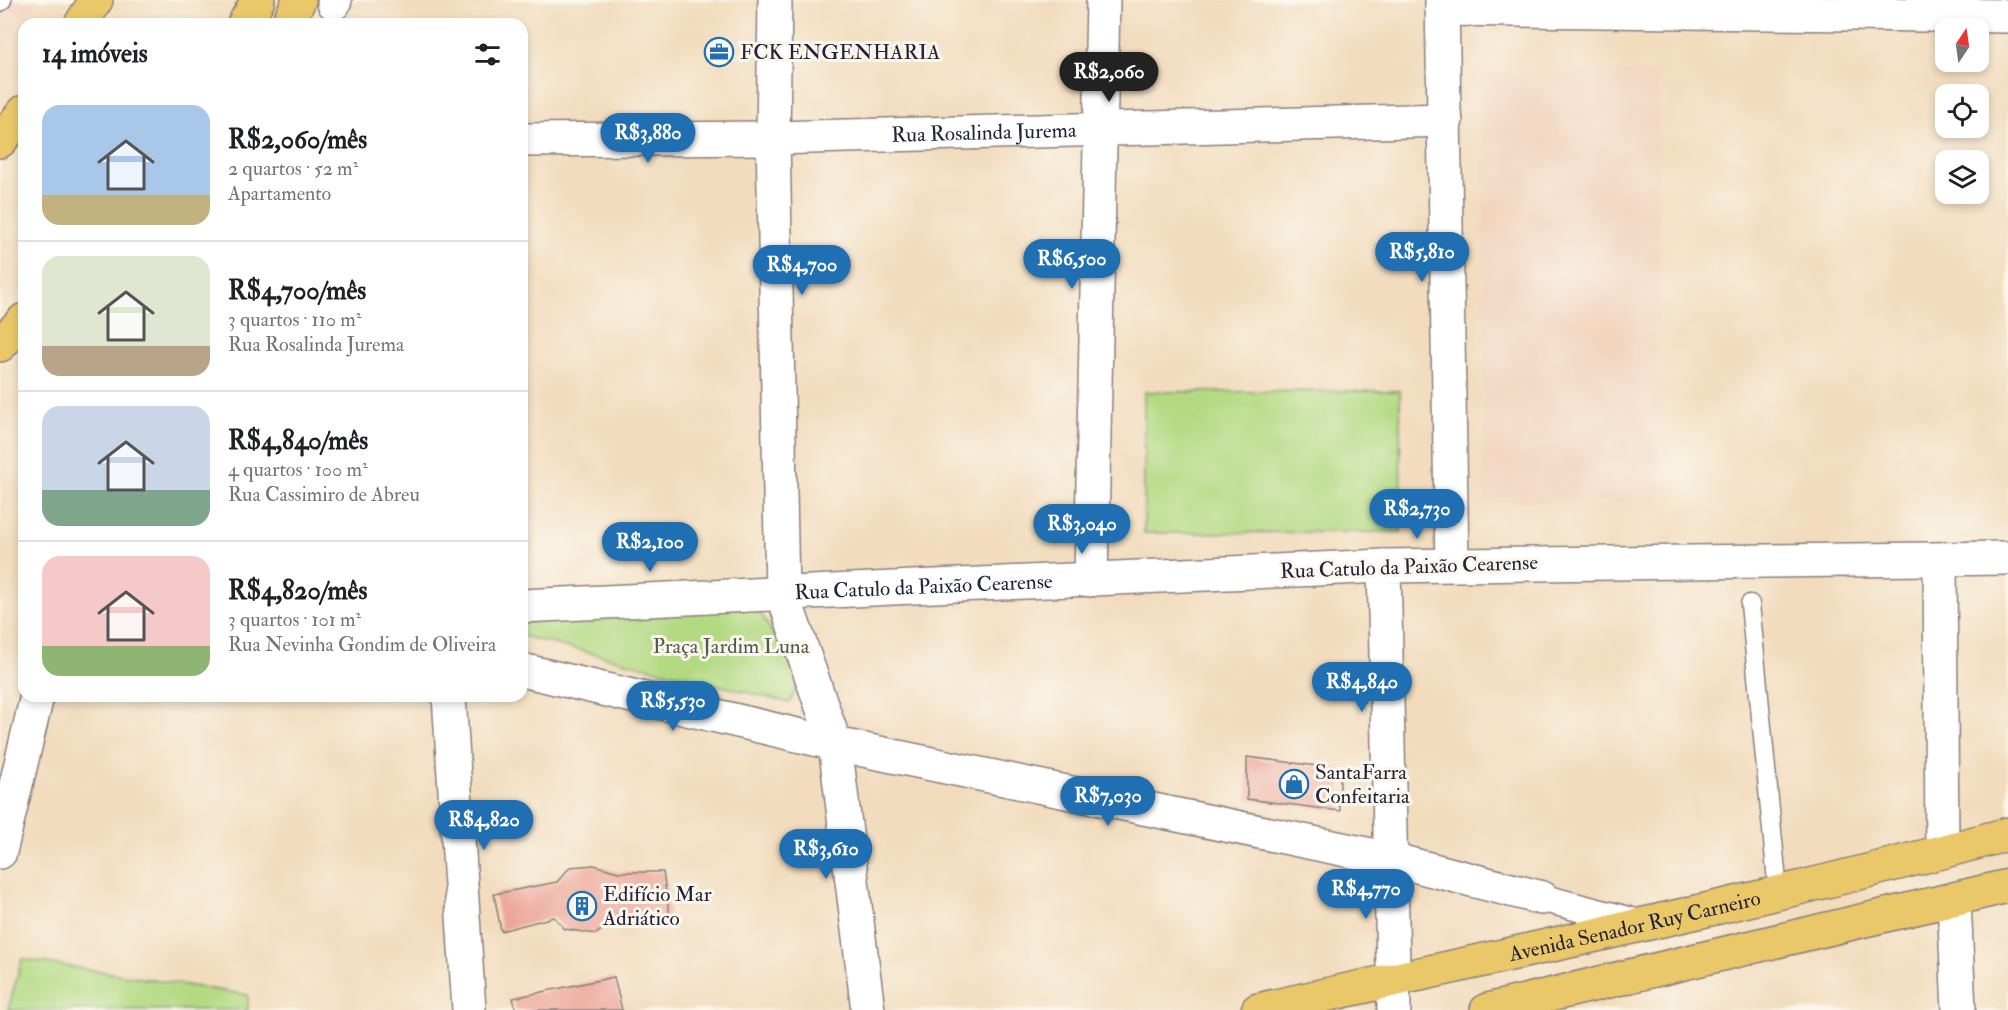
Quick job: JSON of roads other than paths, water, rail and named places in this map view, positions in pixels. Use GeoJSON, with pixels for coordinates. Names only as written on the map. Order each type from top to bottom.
{"type":"FeatureCollection","features":[{"type":"Feature","properties":{"kind":"main road"},"geometry":{"type":"LineString","coordinates":[[85,18],[96,0]]}},
{"type":"Feature","properties":{"kind":"main road"},"geometry":{"type":"LineString","coordinates":[[228,18],[233,0]]}},
{"type":"Feature","properties":{"kind":"main road"},"geometry":{"type":"LineString","coordinates":[[248,18],[258,0]]}},
{"type":"Feature","properties":{"kind":"main road"},"geometry":{"type":"LineString","coordinates":[[291,18],[299,0]]}},
{"type":"Feature","properties":{"kind":"main road"},"geometry":{"type":"LineString","coordinates":[[0,141],[18,119]]}},
{"type":"Feature","properties":{"kind":"main road"},"geometry":{"type":"LineString","coordinates":[[0,345],[18,326]]}},
{"type":"Feature","properties":{"kind":"main road","name":"Avenida Senador Ruy Carneiro"},"geometry":{"type":"LineString","coordinates":[[1258,1010],[1394,995],[1642,924],[2008,834]]}},
{"type":"Feature","properties":{"kind":"main road"},"geometry":{"type":"LineString","coordinates":[[1487,1010],[2008,886]]}},
{"type":"Feature","properties":{"kind":"street"},"geometry":{"type":"LineString","coordinates":[[775,0],[773,138],[782,591],[835,744],[868,1010]]}},
{"type":"Feature","properties":{"kind":"street"},"geometry":{"type":"LineString","coordinates":[[1091,580],[1103,0]]}},
{"type":"Feature","properties":{"kind":"street"},"geometry":{"type":"LineString","coordinates":[[1452,564],[1446,120],[1442,5],[1992,11]]}},
{"type":"Feature","properties":{"kind":"street","name":"Rua Rosalinda Jurema"},"geometry":{"type":"LineString","coordinates":[[528,140],[773,138],[1446,120]]}},
{"type":"Feature","properties":{"kind":"street","name":"Rua Catulo da Paixão Cearense"},"geometry":{"type":"LineString","coordinates":[[528,606],[782,591],[1091,580],[1384,566],[1940,561],[2008,558]]}},
{"type":"Feature","properties":{"kind":"street"},"geometry":{"type":"LineString","coordinates":[[1940,561],[1942,852]]}},
{"type":"Feature","properties":{"kind":"street"},"geometry":{"type":"LineString","coordinates":[[1384,566],[1394,995]]}},
{"type":"Feature","properties":{"kind":"street"},"geometry":{"type":"LineString","coordinates":[[528,671],[835,744],[1390,859],[1642,924]]}},
{"type":"Feature","properties":{"kind":"street"},"geometry":{"type":"LineString","coordinates":[[0,852],[36,702]]}},
{"type":"Feature","properties":{"kind":"street"},"geometry":{"type":"LineString","coordinates":[[449,702],[469,1010]]}},
{"type":"Feature","properties":{"kind":"street"},"geometry":{"type":"LineString","coordinates":[[1954,900],[1959,1010]]}},
{"type":"Feature","properties":{"kind":"lane"},"geometry":{"type":"LineString","coordinates":[[1750,604],[1778,892]]}},
{"type":"Feature","properties":{"kind":"place","name":"FCK ENGENHARIA"},"geometry":{"type":"Point","coordinates":[719,52]}},
{"type":"Feature","properties":{"kind":"place","name":"SantaFarra Confeitaria"},"geometry":{"type":"Point","coordinates":[1294,784]}},
{"type":"Feature","properties":{"kind":"place","name":"Edifício Mar Adriático"},"geometry":{"type":"Point","coordinates":[582,906]}},
{"type":"Feature","properties":{"kind":"park label","name":"Praça Jardim Luna"},"geometry":{"type":"Point","coordinates":[731,646]}}]}
